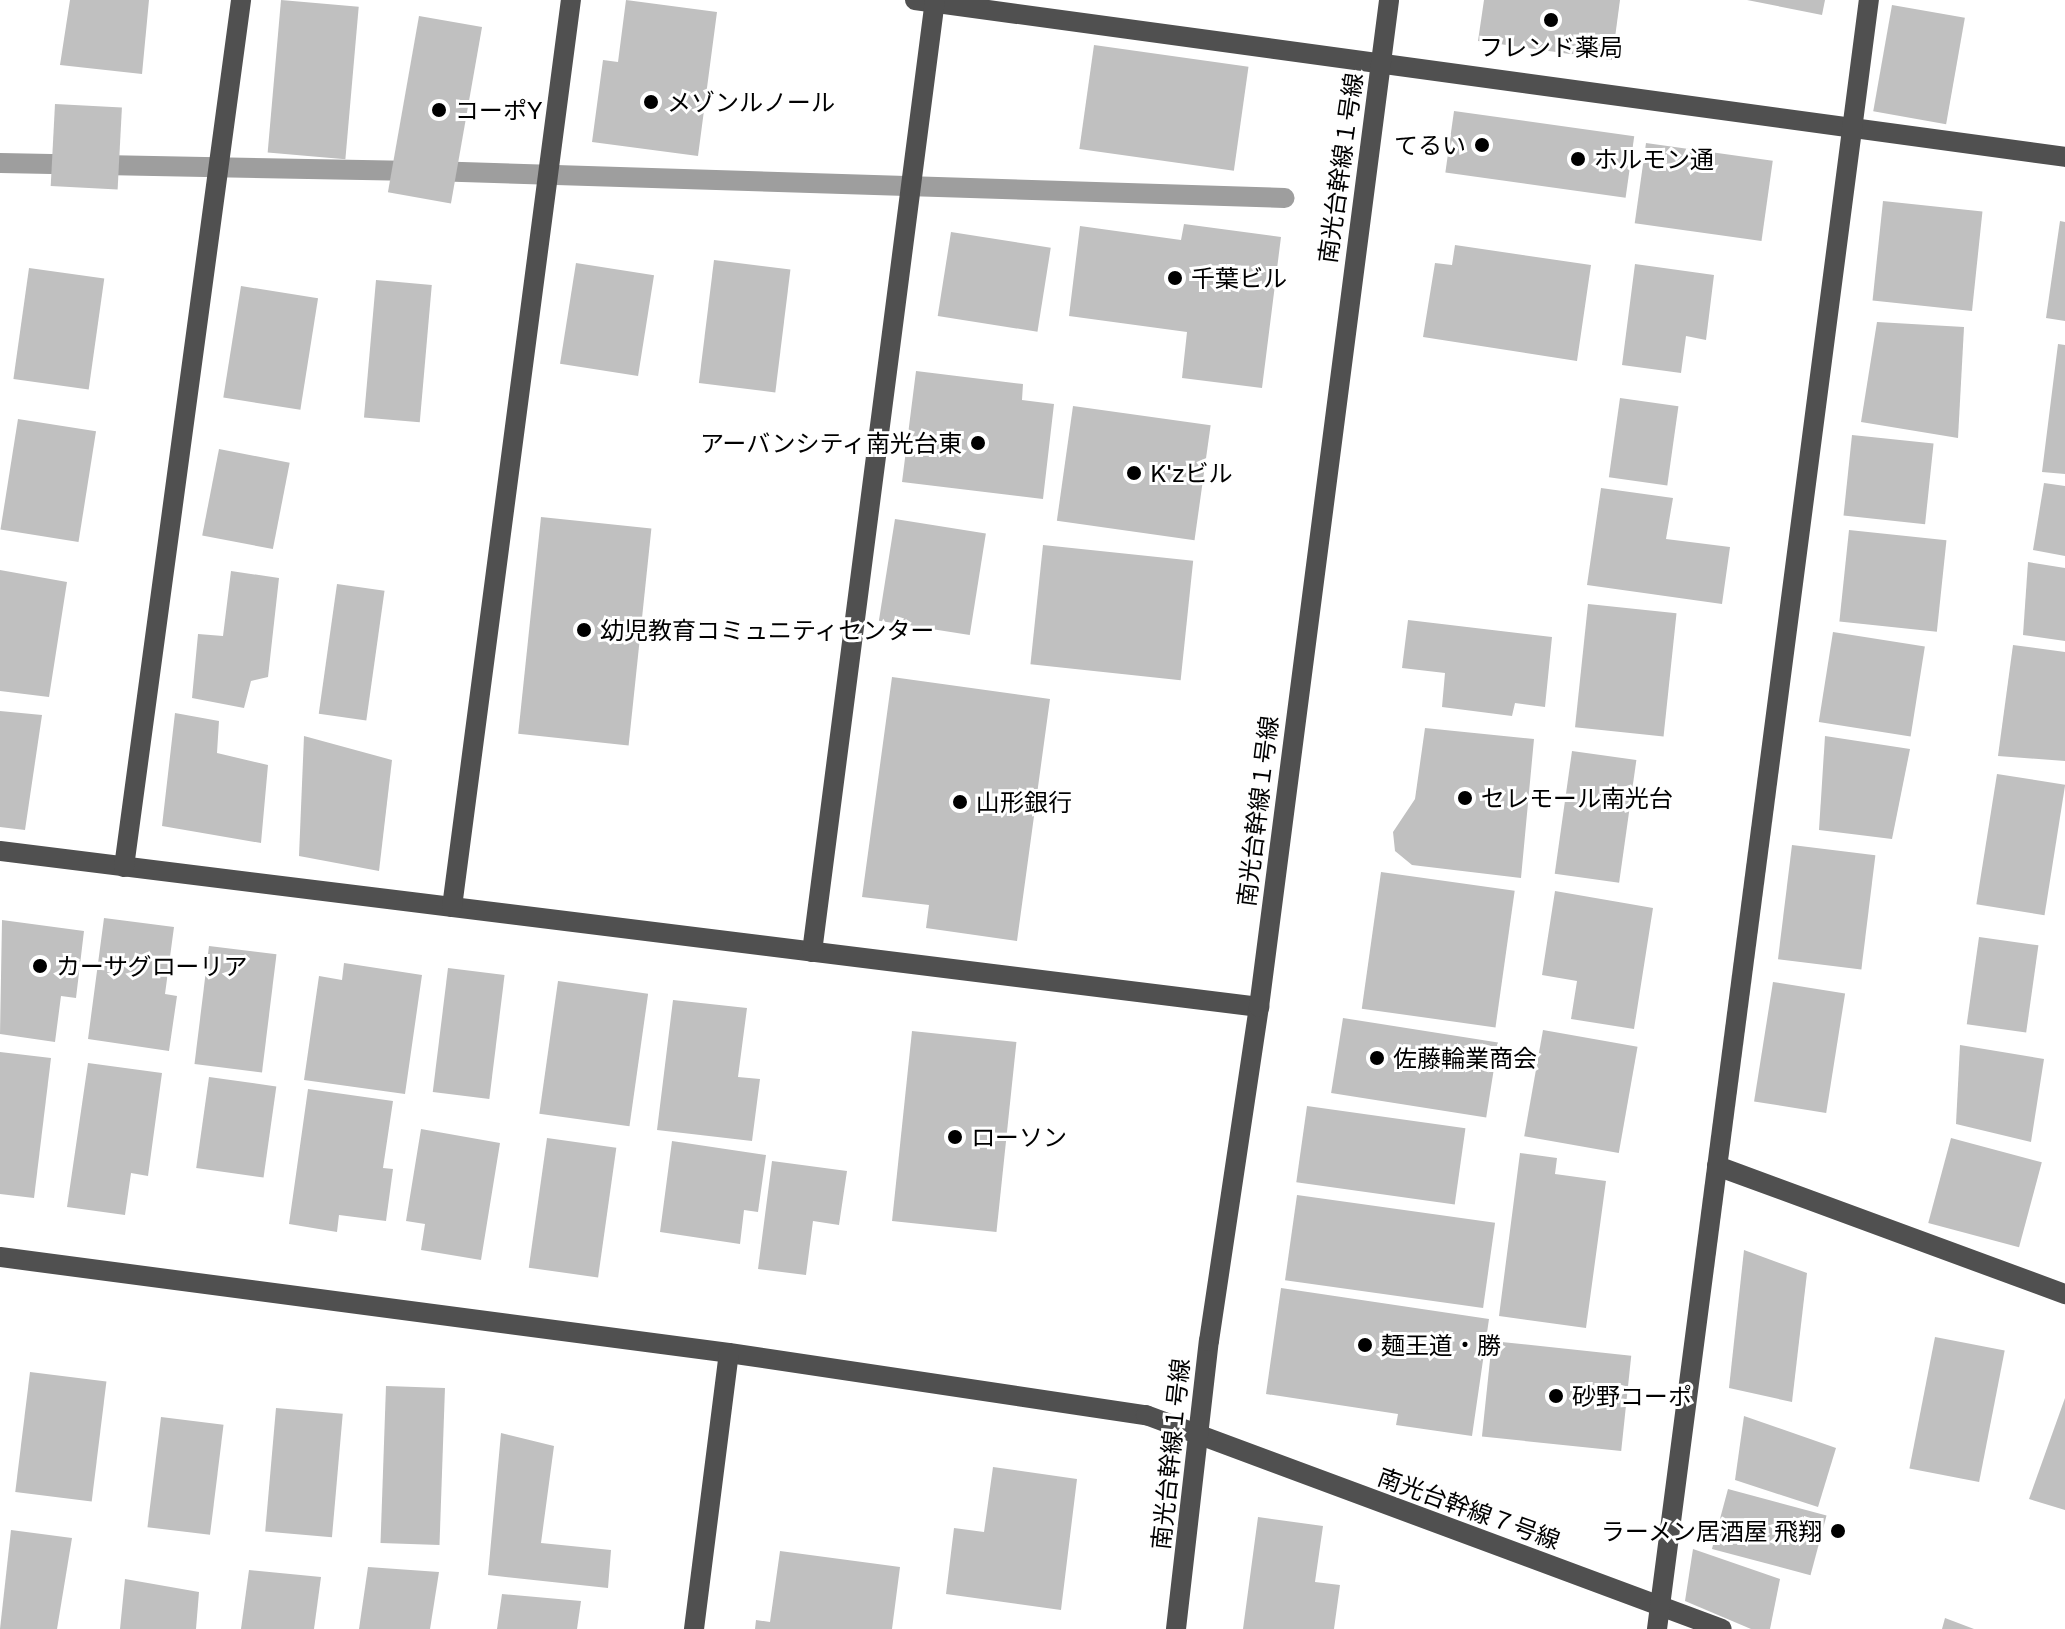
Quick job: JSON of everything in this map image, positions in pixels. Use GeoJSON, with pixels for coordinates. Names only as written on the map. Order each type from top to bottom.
{"type":"FeatureCollection","features":[{"type":"Feature","properties":{"kind":"street"},"geometry":{"type":"LineString","coordinates":[[124,867],[241,0]]}},
{"type":"Feature","properties":{"kind":"street"},"geometry":{"type":"LineString","coordinates":[[452,907],[571,0]]}},
{"type":"Feature","properties":{"kind":"street","name":"南光台幹線１号線"},"geometry":{"type":"LineString","coordinates":[[1176,1629],[1199,1434],[1259,1007],[1389,0]]}},
{"type":"Feature","properties":{"kind":"street"},"geometry":{"type":"LineString","coordinates":[[1657,1629],[1869,0]]}},
{"type":"Feature","properties":{"kind":"street"},"geometry":{"type":"LineString","coordinates":[[812,952],[916,156],[929,1],[2065,157]]}},
{"type":"Feature","properties":{"kind":"street"},"geometry":{"type":"LineString","coordinates":[[0,851],[1259,1007]]}},
{"type":"Feature","properties":{"kind":"street"},"geometry":{"type":"LineString","coordinates":[[1717,1166],[2065,1294]]}},
{"type":"Feature","properties":{"kind":"street","name":"南光台幹線７号線"},"geometry":{"type":"LineString","coordinates":[[0,1257],[729,1353],[1146,1415],[1722,1629]]}},
{"type":"Feature","properties":{"kind":"street"},"geometry":{"type":"LineString","coordinates":[[694,1629],[729,1353]]}},
{"type":"Feature","properties":{"kind":"building"},"geometry":{"type":"Polygon","coordinates":[[[70,0],[149,0],[142,74],[60,65],[70,0]]]}},
{"type":"Feature","properties":{"kind":"building"},"geometry":{"type":"Polygon","coordinates":[[[281,0],[359,7],[345,159],[268,152],[281,0]]]}},
{"type":"Feature","properties":{"kind":"building","name":"メゾンルノール"},"geometry":{"type":"Polygon","coordinates":[[[626,0],[717,12],[698,156],[592,142],[603,60],[618,62],[626,0]]]}},
{"type":"Feature","properties":{"kind":"building"},"geometry":{"type":"Polygon","coordinates":[[[1484,0],[1620,0],[1612,60],[1478,41],[1484,0]]]}},
{"type":"Feature","properties":{"kind":"building"},"geometry":{"type":"Polygon","coordinates":[[[1747,0],[1825,0],[1822,15],[1747,0]]]}},
{"type":"Feature","properties":{"kind":"building"},"geometry":{"type":"Polygon","coordinates":[[[1892,5],[1965,18],[1946,124],[1873,111],[1892,5]]]}},
{"type":"Feature","properties":{"kind":"building","name":"コーポY"},"geometry":{"type":"Polygon","coordinates":[[[419,16],[482,27],[451,203],[388,192],[419,16]]]}},
{"type":"Feature","properties":{"kind":"building"},"geometry":{"type":"Polygon","coordinates":[[[1094,45],[1248,67],[1234,171],[1079,149],[1094,45]]]}},
{"type":"Feature","properties":{"kind":"building"},"geometry":{"type":"Polygon","coordinates":[[[55,104],[122,108],[118,189],[51,186],[55,104]]]}},
{"type":"Feature","properties":{"kind":"building"},"geometry":{"type":"Polygon","coordinates":[[[1454,111],[1634,136],[1626,198],[1445,172],[1454,111]]]}},
{"type":"Feature","properties":{"kind":"building"},"geometry":{"type":"Polygon","coordinates":[[[1646,143],[1773,161],[1761,241],[1635,223],[1646,143]]]}},
{"type":"Feature","properties":{"kind":"building"},"geometry":{"type":"Polygon","coordinates":[[[1883,201],[1982,211],[1972,311],[1873,300],[1883,201]]]}},
{"type":"Feature","properties":{"kind":"building"},"geometry":{"type":"Polygon","coordinates":[[[2060,221],[2065,222],[2065,321],[2046,318],[2060,221]]]}},
{"type":"Feature","properties":{"kind":"building","name":"千葉ビル"},"geometry":{"type":"Polygon","coordinates":[[[1184,224],[1281,237],[1262,388],[1182,378],[1187,332],[1069,316],[1080,226],[1181,240],[1184,224]]]}},
{"type":"Feature","properties":{"kind":"building"},"geometry":{"type":"Polygon","coordinates":[[[951,232],[1051,248],[1037,332],[938,316],[951,232]]]}},
{"type":"Feature","properties":{"kind":"building"},"geometry":{"type":"Polygon","coordinates":[[[1455,245],[1591,265],[1577,361],[1423,337],[1435,263],[1452,265],[1455,245]]]}},
{"type":"Feature","properties":{"kind":"building"},"geometry":{"type":"Polygon","coordinates":[[[714,260],[790,269],[775,392],[699,383],[714,260]]]}},
{"type":"Feature","properties":{"kind":"building"},"geometry":{"type":"Polygon","coordinates":[[[576,263],[654,275],[638,376],[560,364],[576,263]]]}},
{"type":"Feature","properties":{"kind":"building"},"geometry":{"type":"Polygon","coordinates":[[[1635,264],[1714,275],[1706,340],[1686,336],[1681,373],[1622,365],[1635,264]]]}},
{"type":"Feature","properties":{"kind":"building"},"geometry":{"type":"Polygon","coordinates":[[[29,268],[104,279],[89,389],[13,379],[29,268]]]}},
{"type":"Feature","properties":{"kind":"building"},"geometry":{"type":"Polygon","coordinates":[[[376,280],[432,285],[420,422],[364,417],[376,280]]]}},
{"type":"Feature","properties":{"kind":"building"},"geometry":{"type":"Polygon","coordinates":[[[241,286],[318,298],[300,410],[223,398],[241,286]]]}},
{"type":"Feature","properties":{"kind":"building"},"geometry":{"type":"Polygon","coordinates":[[[1877,322],[1964,327],[1958,438],[1861,422],[1877,322]]]}},
{"type":"Feature","properties":{"kind":"building"},"geometry":{"type":"Polygon","coordinates":[[[2058,344],[2065,345],[2065,474],[2042,472],[2058,344]]]}},
{"type":"Feature","properties":{"kind":"building","name":"アーバンシティ南光台東"},"geometry":{"type":"Polygon","coordinates":[[[916,371],[1023,384],[1022,400],[1054,404],[1043,499],[902,482],[916,371]]]}},
{"type":"Feature","properties":{"kind":"building"},"geometry":{"type":"Polygon","coordinates":[[[1620,398],[1678,406],[1667,485],[1609,477],[1620,398]]]}},
{"type":"Feature","properties":{"kind":"building","name":"K'zビル"},"geometry":{"type":"Polygon","coordinates":[[[1073,406],[1211,425],[1195,540],[1057,521],[1073,406]]]}},
{"type":"Feature","properties":{"kind":"building"},"geometry":{"type":"Polygon","coordinates":[[[18,419],[96,431],[79,542],[0,530],[18,419]]]}},
{"type":"Feature","properties":{"kind":"building"},"geometry":{"type":"Polygon","coordinates":[[[1852,435],[1934,444],[1925,524],[1844,516],[1852,435]]]}},
{"type":"Feature","properties":{"kind":"building"},"geometry":{"type":"Polygon","coordinates":[[[219,449],[290,463],[273,549],[202,535],[219,449]]]}},
{"type":"Feature","properties":{"kind":"building"},"geometry":{"type":"Polygon","coordinates":[[[2044,483],[2065,486],[2065,556],[2033,550],[2044,483]]]}},
{"type":"Feature","properties":{"kind":"building"},"geometry":{"type":"Polygon","coordinates":[[[1601,488],[1673,498],[1666,539],[1730,547],[1722,604],[1587,585],[1601,488]]]}},
{"type":"Feature","properties":{"kind":"building","name":"幼児教育コミュニティセンター"},"geometry":{"type":"Polygon","coordinates":[[[541,517],[651,529],[629,745],[518,734],[541,517]]]}},
{"type":"Feature","properties":{"kind":"building"},"geometry":{"type":"Polygon","coordinates":[[[895,519],[986,533],[970,635],[879,621],[895,519]]]}},
{"type":"Feature","properties":{"kind":"building"},"geometry":{"type":"Polygon","coordinates":[[[1849,530],[1946,540],[1937,632],[1839,621],[1849,530]]]}},
{"type":"Feature","properties":{"kind":"building"},"geometry":{"type":"Polygon","coordinates":[[[1043,545],[1193,561],[1181,680],[1030,664],[1043,545]]]}},
{"type":"Feature","properties":{"kind":"building"},"geometry":{"type":"Polygon","coordinates":[[[2028,562],[2065,568],[2065,641],[2023,635],[2028,562]]]}},
{"type":"Feature","properties":{"kind":"building"},"geometry":{"type":"Polygon","coordinates":[[[0,570],[67,582],[49,697],[0,691],[0,570]]]}},
{"type":"Feature","properties":{"kind":"building"},"geometry":{"type":"Polygon","coordinates":[[[231,571],[279,578],[268,677],[251,681],[244,708],[192,698],[198,634],[223,636],[231,571]]]}},
{"type":"Feature","properties":{"kind":"building"},"geometry":{"type":"Polygon","coordinates":[[[337,584],[385,591],[366,720],[319,714],[337,584]]]}},
{"type":"Feature","properties":{"kind":"building"},"geometry":{"type":"Polygon","coordinates":[[[1588,604],[1677,613],[1664,737],[1575,727],[1588,604]]]}},
{"type":"Feature","properties":{"kind":"building"},"geometry":{"type":"Polygon","coordinates":[[[1408,620],[1552,637],[1545,707],[1515,703],[1512,716],[1442,707],[1445,673],[1402,668],[1408,620]]]}},
{"type":"Feature","properties":{"kind":"building"},"geometry":{"type":"Polygon","coordinates":[[[1833,632],[1925,647],[1911,736],[1819,722],[1833,632]]]}},
{"type":"Feature","properties":{"kind":"building"},"geometry":{"type":"Polygon","coordinates":[[[2013,645],[2065,652],[2065,761],[1998,756],[2013,645]]]}},
{"type":"Feature","properties":{"kind":"building"},"geometry":{"type":"Polygon","coordinates":[[[892,677],[1050,699],[1017,941],[926,928],[929,905],[862,897],[892,677]]]}},
{"type":"Feature","properties":{"kind":"building"},"geometry":{"type":"Polygon","coordinates":[[[0,711],[42,715],[25,830],[0,827],[0,711]]]}},
{"type":"Feature","properties":{"kind":"building"},"geometry":{"type":"Polygon","coordinates":[[[175,713],[219,721],[217,753],[268,765],[261,843],[162,826],[175,713]]]}},
{"type":"Feature","properties":{"kind":"building"},"geometry":{"type":"Polygon","coordinates":[[[1425,728],[1534,739],[1521,878],[1412,865],[1395,851],[1393,832],[1415,799],[1425,728]]]}},
{"type":"Feature","properties":{"kind":"building"},"geometry":{"type":"Polygon","coordinates":[[[304,736],[392,760],[379,871],[299,856],[304,736]]]}},
{"type":"Feature","properties":{"kind":"building"},"geometry":{"type":"Polygon","coordinates":[[[1825,736],[1910,749],[1892,839],[1819,830],[1825,736]]]}},
{"type":"Feature","properties":{"kind":"building"},"geometry":{"type":"Polygon","coordinates":[[[1572,751],[1636,760],[1619,883],[1555,874],[1572,751]]]}},
{"type":"Feature","properties":{"kind":"building"},"geometry":{"type":"Polygon","coordinates":[[[1997,774],[2065,785],[2045,915],[1976,904],[1997,774]]]}},
{"type":"Feature","properties":{"kind":"building"},"geometry":{"type":"Polygon","coordinates":[[[1792,845],[1875,855],[1861,969],[1778,959],[1792,845]]]}},
{"type":"Feature","properties":{"kind":"building"},"geometry":{"type":"Polygon","coordinates":[[[1381,872],[1515,891],[1495,1027],[1362,1009],[1381,872]]]}},
{"type":"Feature","properties":{"kind":"building"},"geometry":{"type":"Polygon","coordinates":[[[1555,891],[1653,908],[1634,1029],[1571,1019],[1577,981],[1542,975],[1555,891]]]}},
{"type":"Feature","properties":{"kind":"building"},"geometry":{"type":"Polygon","coordinates":[[[104,918],[174,927],[165,994],[177,996],[169,1051],[88,1039],[104,918]]]}},
{"type":"Feature","properties":{"kind":"building","name":"カーサグローリア"},"geometry":{"type":"Polygon","coordinates":[[[2,920],[84,931],[76,998],[61,996],[55,1042],[0,1034],[2,920]]]}},
{"type":"Feature","properties":{"kind":"building"},"geometry":{"type":"Polygon","coordinates":[[[1979,937],[2038,945],[2026,1032],[1967,1024],[1979,937]]]}},
{"type":"Feature","properties":{"kind":"building"},"geometry":{"type":"Polygon","coordinates":[[[209,946],[276,954],[262,1072],[194,1064],[209,946]]]}},
{"type":"Feature","properties":{"kind":"building"},"geometry":{"type":"Polygon","coordinates":[[[344,963],[422,975],[405,1094],[304,1080],[319,976],[342,980],[344,963]]]}},
{"type":"Feature","properties":{"kind":"building"},"geometry":{"type":"Polygon","coordinates":[[[448,968],[505,975],[489,1099],[433,1092],[448,968]]]}},
{"type":"Feature","properties":{"kind":"building"},"geometry":{"type":"Polygon","coordinates":[[[558,981],[648,994],[629,1126],[539,1114],[558,981]]]}},
{"type":"Feature","properties":{"kind":"building"},"geometry":{"type":"Polygon","coordinates":[[[1773,982],[1845,993],[1826,1113],[1754,1102],[1773,982]]]}},
{"type":"Feature","properties":{"kind":"building"},"geometry":{"type":"Polygon","coordinates":[[[673,1000],[747,1008],[738,1077],[760,1079],[752,1141],[657,1130],[673,1000]]]}},
{"type":"Feature","properties":{"kind":"building"},"geometry":{"type":"Polygon","coordinates":[[[1343,1018],[1498,1043],[1486,1118],[1331,1093],[1343,1018]]]}},
{"type":"Feature","properties":{"kind":"building"},"geometry":{"type":"Polygon","coordinates":[[[1543,1030],[1638,1047],[1619,1153],[1524,1136],[1543,1030]]]}},
{"type":"Feature","properties":{"kind":"building"},"geometry":{"type":"Polygon","coordinates":[[[912,1031],[1016,1042],[996,1232],[892,1221],[912,1031]]]}},
{"type":"Feature","properties":{"kind":"building"},"geometry":{"type":"Polygon","coordinates":[[[1960,1045],[2044,1059],[2031,1142],[1956,1124],[1960,1045]]]}},
{"type":"Feature","properties":{"kind":"building"},"geometry":{"type":"Polygon","coordinates":[[[0,1052],[51,1058],[34,1198],[0,1194],[0,1052]]]}},
{"type":"Feature","properties":{"kind":"building"},"geometry":{"type":"Polygon","coordinates":[[[88,1063],[162,1073],[148,1176],[131,1173],[125,1215],[67,1207],[88,1063]]]}},
{"type":"Feature","properties":{"kind":"building"},"geometry":{"type":"Polygon","coordinates":[[[209,1077],[276,1086],[264,1178],[196,1168],[209,1077]]]}},
{"type":"Feature","properties":{"kind":"building"},"geometry":{"type":"Polygon","coordinates":[[[308,1089],[393,1101],[383,1168],[393,1169],[386,1221],[339,1215],[337,1232],[289,1224],[308,1089]]]}},
{"type":"Feature","properties":{"kind":"building"},"geometry":{"type":"Polygon","coordinates":[[[1307,1106],[1465,1128],[1455,1205],[1296,1182],[1307,1106]]]}},
{"type":"Feature","properties":{"kind":"building"},"geometry":{"type":"Polygon","coordinates":[[[421,1129],[500,1143],[481,1260],[421,1250],[425,1224],[406,1221],[421,1129]]]}},
{"type":"Feature","properties":{"kind":"building"},"geometry":{"type":"Polygon","coordinates":[[[547,1138],[616,1148],[598,1277],[529,1268],[547,1138]]]}},
{"type":"Feature","properties":{"kind":"building"},"geometry":{"type":"Polygon","coordinates":[[[1951,1138],[2042,1162],[2019,1247],[1928,1223],[1951,1138]]]}},
{"type":"Feature","properties":{"kind":"building"},"geometry":{"type":"Polygon","coordinates":[[[672,1141],[766,1155],[758,1212],[744,1210],[740,1244],[660,1232],[672,1141]]]}},
{"type":"Feature","properties":{"kind":"building"},"geometry":{"type":"Polygon","coordinates":[[[1520,1153],[1557,1158],[1555,1174],[1606,1181],[1586,1328],[1499,1316],[1520,1153]]]}},
{"type":"Feature","properties":{"kind":"building"},"geometry":{"type":"Polygon","coordinates":[[[772,1161],[847,1171],[839,1225],[813,1221],[806,1275],[758,1269],[772,1161]]]}},
{"type":"Feature","properties":{"kind":"building"},"geometry":{"type":"Polygon","coordinates":[[[1297,1195],[1495,1223],[1483,1308],[1285,1280],[1297,1195]]]}},
{"type":"Feature","properties":{"kind":"building"},"geometry":{"type":"Polygon","coordinates":[[[1744,1250],[1807,1273],[1792,1402],[1729,1388],[1744,1250]]]}},
{"type":"Feature","properties":{"kind":"building"},"geometry":{"type":"Polygon","coordinates":[[[1281,1288],[1489,1319],[1472,1436],[1396,1425],[1398,1414],[1266,1394],[1281,1288]]]}},
{"type":"Feature","properties":{"kind":"building"},"geometry":{"type":"Polygon","coordinates":[[[1935,1337],[2005,1351],[1979,1482],[1909,1469],[1935,1337]]]}},
{"type":"Feature","properties":{"kind":"building","name":"砂野コーポ"},"geometry":{"type":"Polygon","coordinates":[[[1492,1341],[1631,1356],[1621,1451],[1482,1436],[1492,1341]]]}},
{"type":"Feature","properties":{"kind":"building"},"geometry":{"type":"Polygon","coordinates":[[[30,1372],[106,1381],[92,1501],[15,1492],[30,1372]]]}},
{"type":"Feature","properties":{"kind":"building"},"geometry":{"type":"Polygon","coordinates":[[[386,1386],[445,1388],[439,1545],[381,1543],[386,1386]]]}},
{"type":"Feature","properties":{"kind":"building"},"geometry":{"type":"Polygon","coordinates":[[[2065,1398],[2065,1510],[2029,1499],[2065,1398]]]}},
{"type":"Feature","properties":{"kind":"building"},"geometry":{"type":"Polygon","coordinates":[[[276,1408],[343,1414],[332,1537],[265,1532],[276,1408]]]}},
{"type":"Feature","properties":{"kind":"building"},"geometry":{"type":"Polygon","coordinates":[[[1744,1416],[1836,1448],[1818,1507],[1735,1480],[1744,1416]]]}},
{"type":"Feature","properties":{"kind":"building"},"geometry":{"type":"Polygon","coordinates":[[[161,1417],[224,1425],[210,1535],[147,1527],[161,1417]]]}},
{"type":"Feature","properties":{"kind":"building"},"geometry":{"type":"Polygon","coordinates":[[[501,1433],[554,1446],[541,1543],[611,1550],[608,1588],[488,1575],[501,1433]]]}},
{"type":"Feature","properties":{"kind":"building"},"geometry":{"type":"Polygon","coordinates":[[[993,1467],[1077,1479],[1061,1610],[946,1594],[954,1528],[984,1532],[993,1467]]]}},
{"type":"Feature","properties":{"kind":"building"},"geometry":{"type":"Polygon","coordinates":[[[1728,1489],[1827,1515],[1810,1575],[1712,1549],[1728,1489]]]}},
{"type":"Feature","properties":{"kind":"building"},"geometry":{"type":"Polygon","coordinates":[[[1258,1517],[1323,1526],[1315,1582],[1340,1585],[1334,1629],[1243,1629],[1258,1517]]]}},
{"type":"Feature","properties":{"kind":"building"},"geometry":{"type":"Polygon","coordinates":[[[11,1530],[72,1538],[57,1629],[0,1629],[11,1530]]]}},
{"type":"Feature","properties":{"kind":"building"},"geometry":{"type":"Polygon","coordinates":[[[1693,1549],[1780,1579],[1770,1629],[1751,1629],[1685,1601],[1693,1549]]]}},
{"type":"Feature","properties":{"kind":"building"},"geometry":{"type":"Polygon","coordinates":[[[780,1551],[900,1567],[892,1629],[755,1629],[756,1620],[770,1622],[780,1551]]]}},
{"type":"Feature","properties":{"kind":"building"},"geometry":{"type":"Polygon","coordinates":[[[368,1567],[439,1572],[430,1629],[359,1629],[368,1567]]]}},
{"type":"Feature","properties":{"kind":"building"},"geometry":{"type":"Polygon","coordinates":[[[249,1570],[321,1577],[314,1629],[241,1629],[249,1570]]]}},
{"type":"Feature","properties":{"kind":"building"},"geometry":{"type":"Polygon","coordinates":[[[125,1579],[199,1592],[196,1629],[120,1629],[125,1579]]]}},
{"type":"Feature","properties":{"kind":"building"},"geometry":{"type":"Polygon","coordinates":[[[502,1594],[581,1601],[577,1629],[497,1629],[502,1594]]]}},
{"type":"Feature","properties":{"kind":"building"},"geometry":{"type":"Polygon","coordinates":[[[1945,1618],[1974,1629],[1942,1629],[1945,1618]]]}},
{"type":"Feature","properties":{"kind":"waterway"},"geometry":{"type":"LineString","coordinates":[[0,163],[430,171],[1285,198]]}},
{"type":"Feature","properties":{"kind":"place","name":"フレンド薬局"},"geometry":{"type":"Point","coordinates":[1551,20]}},
{"type":"Feature","properties":{"kind":"place","name":"メゾンルノール"},"geometry":{"type":"Point","coordinates":[651,102]}},
{"type":"Feature","properties":{"kind":"place","name":"コーポY"},"geometry":{"type":"Point","coordinates":[439,110]}},
{"type":"Feature","properties":{"kind":"place","name":"てるい"},"geometry":{"type":"Point","coordinates":[1482,145]}},
{"type":"Feature","properties":{"kind":"place","name":"ホルモン通"},"geometry":{"type":"Point","coordinates":[1578,159]}},
{"type":"Feature","properties":{"kind":"place","name":"千葉ビル"},"geometry":{"type":"Point","coordinates":[1175,278]}},
{"type":"Feature","properties":{"kind":"place","name":"アーバンシティ南光台東"},"geometry":{"type":"Point","coordinates":[978,443]}},
{"type":"Feature","properties":{"kind":"place","name":"K'zビル"},"geometry":{"type":"Point","coordinates":[1134,473]}},
{"type":"Feature","properties":{"kind":"place","name":"幼児教育コミュニティセンター"},"geometry":{"type":"Point","coordinates":[584,630]}},
{"type":"Feature","properties":{"kind":"place","name":"セレモール南光台"},"geometry":{"type":"Point","coordinates":[1465,798]}},
{"type":"Feature","properties":{"kind":"place","name":"山形銀行"},"geometry":{"type":"Point","coordinates":[960,802]}},
{"type":"Feature","properties":{"kind":"place","name":"カーサグローリア"},"geometry":{"type":"Point","coordinates":[40,966]}},
{"type":"Feature","properties":{"kind":"place","name":"佐藤輪業商会"},"geometry":{"type":"Point","coordinates":[1377,1058]}},
{"type":"Feature","properties":{"kind":"place","name":"ローソン"},"geometry":{"type":"Point","coordinates":[955,1137]}},
{"type":"Feature","properties":{"kind":"place","name":"麺王道・勝"},"geometry":{"type":"Point","coordinates":[1365,1345]}},
{"type":"Feature","properties":{"kind":"place","name":"砂野コーポ"},"geometry":{"type":"Point","coordinates":[1556,1396]}},
{"type":"Feature","properties":{"kind":"place","name":"ラーメン居酒屋 飛翔"},"geometry":{"type":"Point","coordinates":[1838,1531]}}]}
